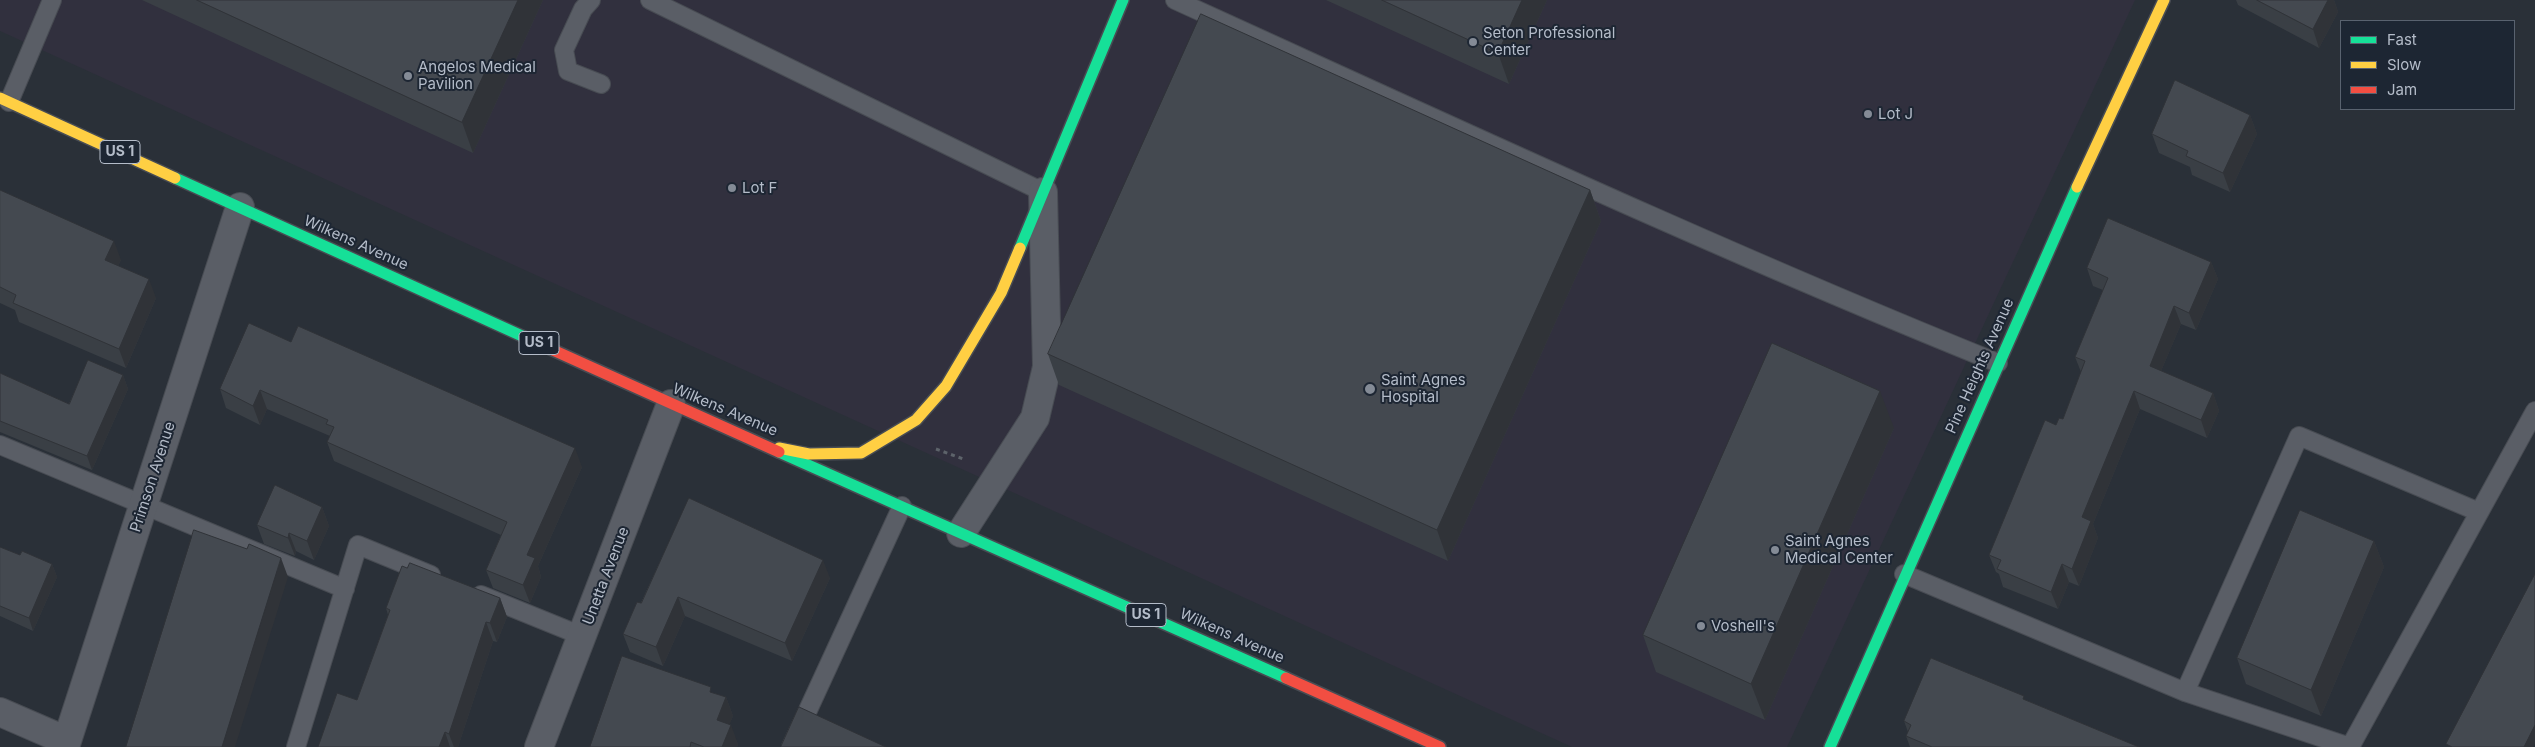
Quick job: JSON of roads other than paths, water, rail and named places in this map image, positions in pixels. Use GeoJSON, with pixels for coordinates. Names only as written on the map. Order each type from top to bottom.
{"type":"FeatureCollection","features":[{"type":"Feature","properties":{"kind":"main road"},"geometry":{"type":"LineString","coordinates":[[770,446],[809,454],[861,453],[916,420],[946,386],[1001,293],[1123,0]]}},
{"type":"Feature","properties":{"kind":"main road","name":"Pine Heights Avenue"},"geometry":{"type":"LineString","coordinates":[[1830,747],[1904,574],[2148,31],[2164,0]]}},
{"type":"Feature","properties":{"kind":"main road","name":"Wilkens Avenue"},"geometry":{"type":"LineString","coordinates":[[5,100],[671,404],[770,446],[1440,747]]}},
{"type":"Feature","properties":{"kind":"street"},"geometry":{"type":"LineString","coordinates":[[961,533],[1035,418],[1047,367],[1043,192]]}},
{"type":"Feature","properties":{"kind":"street","name":"Primson Avenue"},"geometry":{"type":"LineString","coordinates":[[66,744],[240,207]]}},
{"type":"Feature","properties":{"kind":"street","name":"Unetta Avenue"},"geometry":{"type":"LineString","coordinates":[[539,747],[671,404]]}},
{"type":"Feature","properties":{"kind":"street"},"geometry":{"type":"LineString","coordinates":[[0,712],[66,744]]}},
{"type":"Feature","properties":{"kind":"lane"},"geometry":{"type":"LineString","coordinates":[[5,100],[52,0]]}},
{"type":"Feature","properties":{"kind":"lane"},"geometry":{"type":"LineString","coordinates":[[591,0],[583,9],[564,50],[568,70],[601,84]]}},
{"type":"Feature","properties":{"kind":"lane"},"geometry":{"type":"LineString","coordinates":[[650,0],[1043,192]]}},
{"type":"Feature","properties":{"kind":"lane"},"geometry":{"type":"LineString","coordinates":[[1175,0],[1558,174],[1887,318],[1998,364]]}},
{"type":"Feature","properties":{"kind":"lane"},"geometry":{"type":"LineString","coordinates":[[1904,574],[2185,692],[2350,747],[2535,411]]}},
{"type":"Feature","properties":{"kind":"lane"},"geometry":{"type":"LineString","coordinates":[[2185,692],[2299,436],[2479,512]]}},
{"type":"Feature","properties":{"kind":"lane"},"geometry":{"type":"LineString","coordinates":[[0,445],[143,507],[345,589]]}},
{"type":"Feature","properties":{"kind":"lane"},"geometry":{"type":"LineString","coordinates":[[791,747],[902,506]]}},
{"type":"Feature","properties":{"kind":"lane"},"geometry":{"type":"LineString","coordinates":[[296,747],[358,545],[448,581]]}},
{"type":"Feature","properties":{"kind":"lane"},"geometry":{"type":"LineString","coordinates":[[466,589],[582,636]]}},
{"type":"Feature","properties":{"kind":"place","name":"Seton Professional Center"},"geometry":{"type":"Point","coordinates":[1473,42]}},
{"type":"Feature","properties":{"kind":"place","name":"Angelos Medical Pavilion"},"geometry":{"type":"Point","coordinates":[408,76]}},
{"type":"Feature","properties":{"kind":"place","name":"Lot J"},"geometry":{"type":"Point","coordinates":[1868,114]}},
{"type":"Feature","properties":{"kind":"place","name":"Lot F"},"geometry":{"type":"Point","coordinates":[732,188]}},
{"type":"Feature","properties":{"kind":"place","name":"Saint Agnes Hospital"},"geometry":{"type":"Point","coordinates":[1370,389]}},
{"type":"Feature","properties":{"kind":"place","name":"Saint Agnes Medical Center"},"geometry":{"type":"Point","coordinates":[1775,550]}},
{"type":"Feature","properties":{"kind":"place","name":"Voshell's"},"geometry":{"type":"Point","coordinates":[1701,626]}}]}
